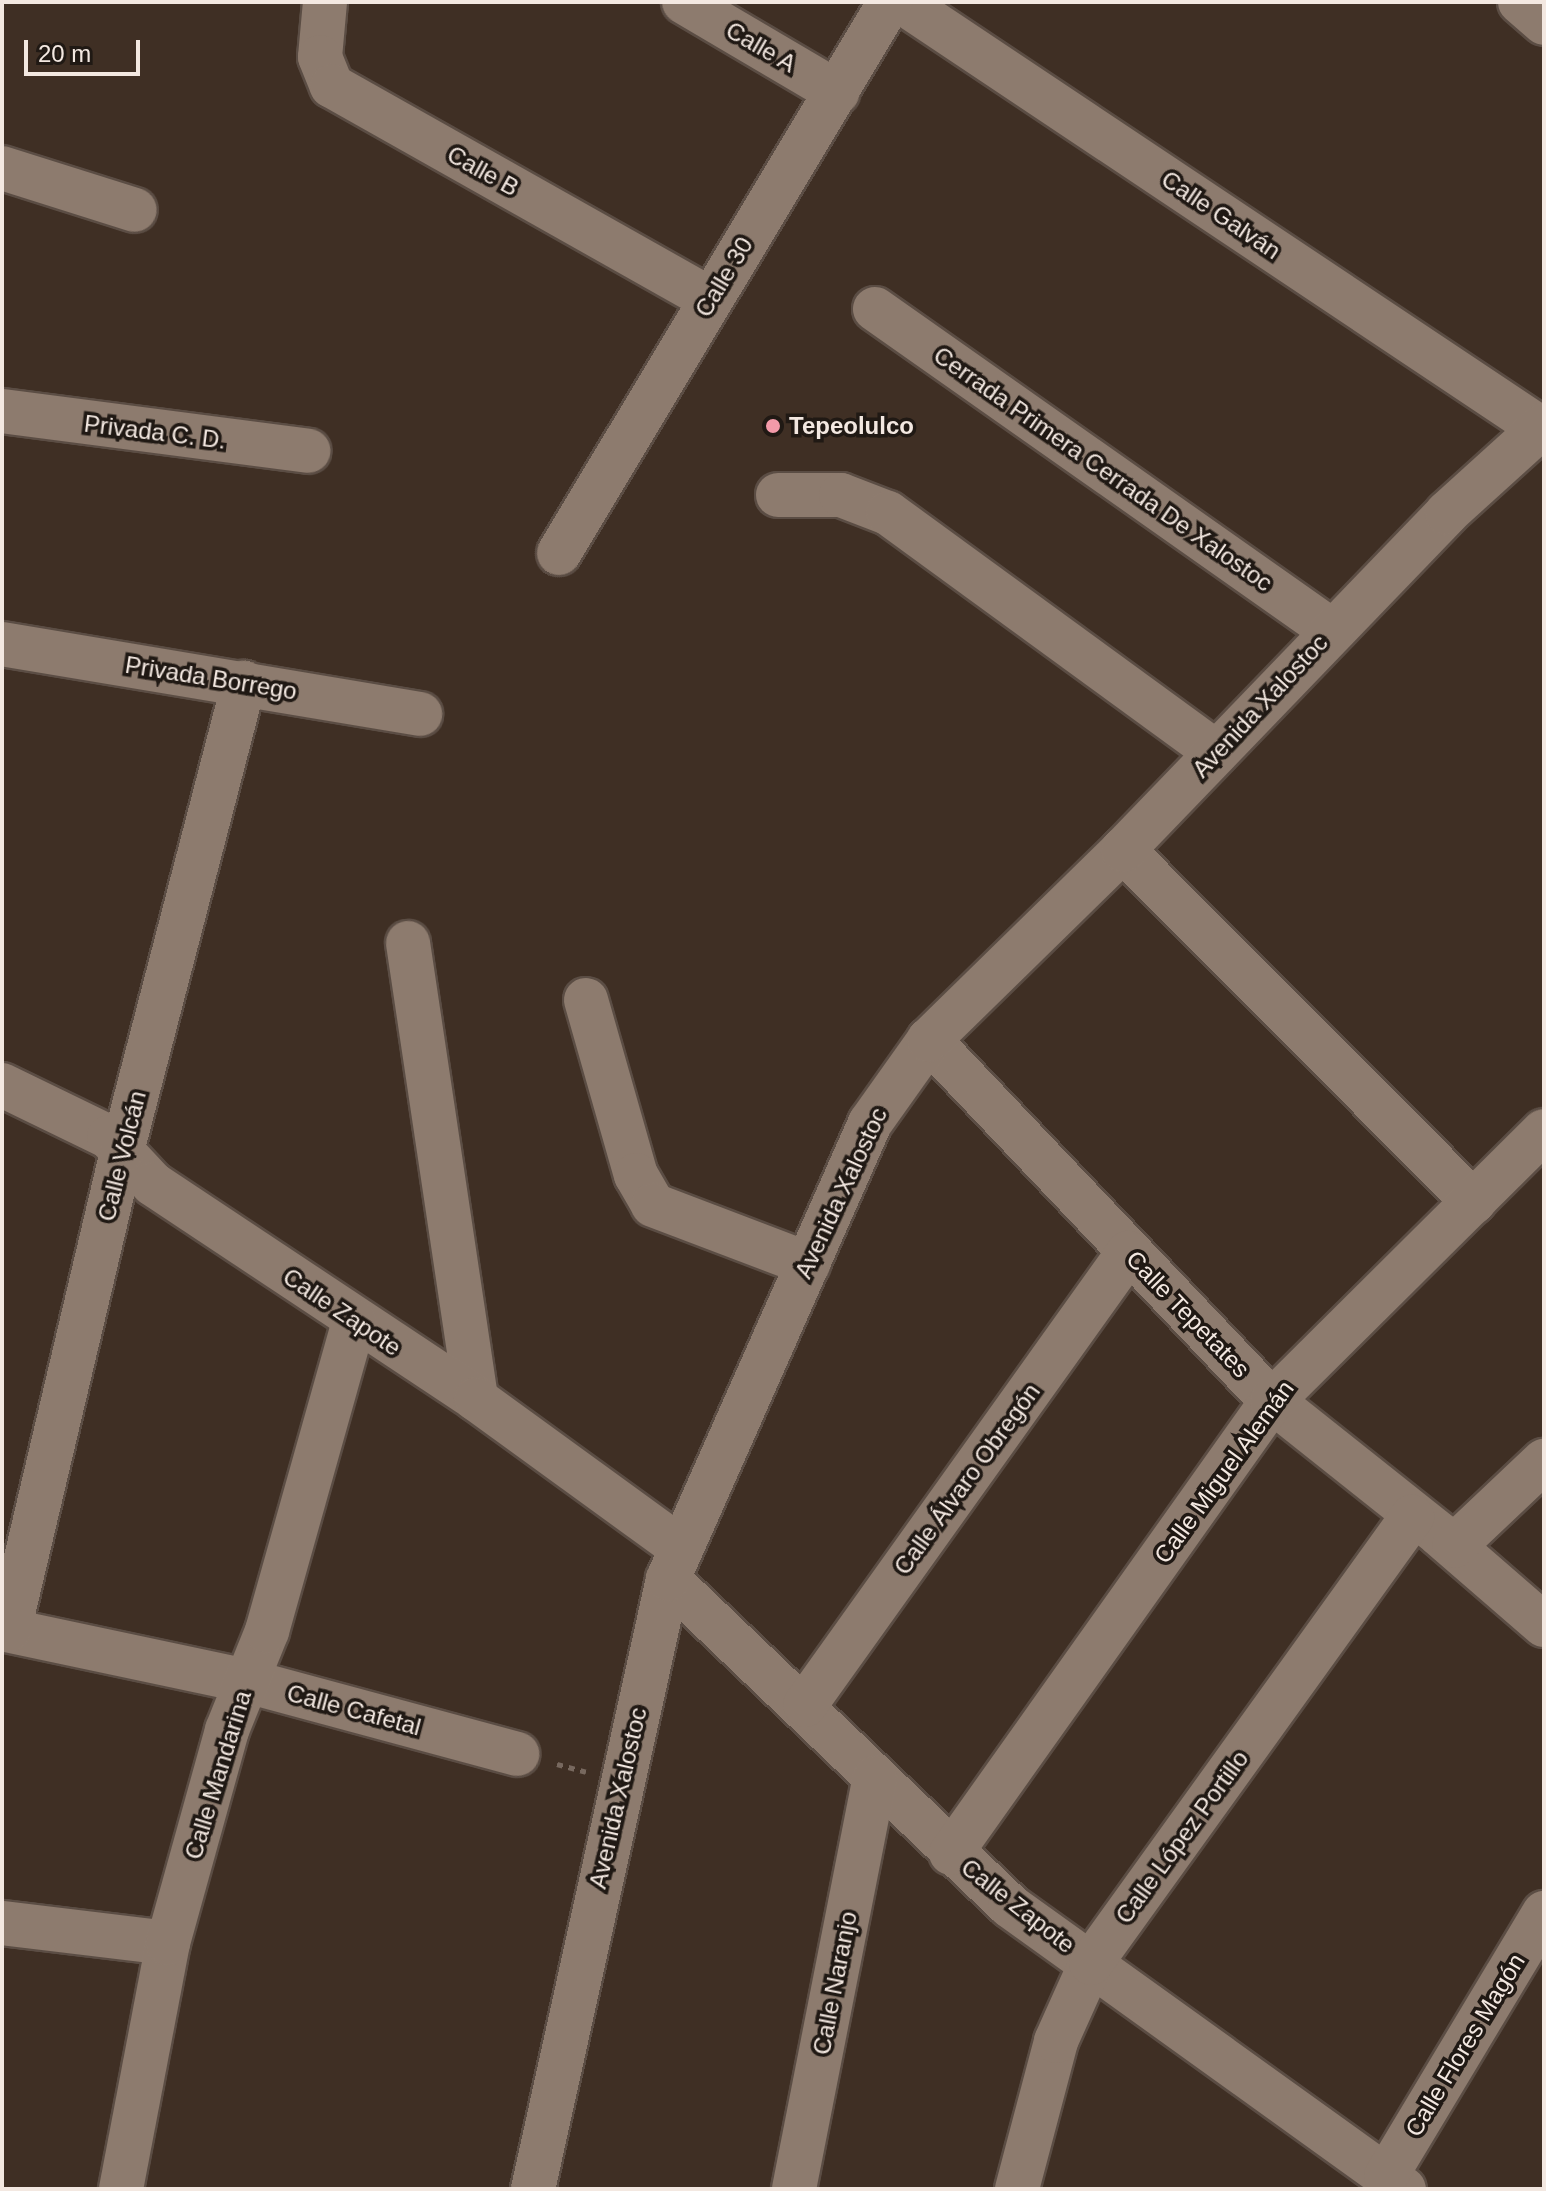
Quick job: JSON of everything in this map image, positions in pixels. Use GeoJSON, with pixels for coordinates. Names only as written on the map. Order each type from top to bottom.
{"type":"FeatureCollection","features":[{"type":"Feature","properties":{"kind":"street","name":"Calle B"},"geometry":{"type":"LineString","coordinates":[[325,2],[320,57],[332,86],[710,299]]}},
{"type":"Feature","properties":{"kind":"street","name":"Calle A"},"geometry":{"type":"LineString","coordinates":[[684,2],[837,92]]}},
{"type":"Feature","properties":{"kind":"street","name":"Calle 30"},"geometry":{"type":"LineString","coordinates":[[559,553],[890,2]]}},
{"type":"Feature","properties":{"kind":"street","name":"Calle Galván"},"geometry":{"type":"LineString","coordinates":[[902,2],[1542,426]]}},
{"type":"Feature","properties":{"kind":"street"},"geometry":{"type":"LineString","coordinates":[[1520,2],[1544,23]]}},
{"type":"Feature","properties":{"kind":"street"},"geometry":{"type":"LineString","coordinates":[[2,168],[135,210]]}},
{"type":"Feature","properties":{"kind":"street","name":"Cerrada Primera Cerrada De Xalostoc"},"geometry":{"type":"LineString","coordinates":[[875,309],[1331,630]]}},
{"type":"Feature","properties":{"kind":"street","name":"Privada C. D."},"geometry":{"type":"LineString","coordinates":[[2,411],[308,451]]}},
{"type":"Feature","properties":{"kind":"street","name":"Avenida Xalostoc"},"geometry":{"type":"LineString","coordinates":[[533,2189],[621,1781],[674,1563],[870,1123],[929,1040],[1123,850],[1331,630],[1542,426]]}},
{"type":"Feature","properties":{"kind":"street"},"geometry":{"type":"LineString","coordinates":[[778,495],[841,495],[888,513],[1216,752]]}},
{"type":"Feature","properties":{"kind":"street","name":"Privada Borrego"},"geometry":{"type":"LineString","coordinates":[[2,644],[420,714]]}},
{"type":"Feature","properties":{"kind":"street","name":"Calle Volcán"},"geometry":{"type":"LineString","coordinates":[[6,1630],[122,1151],[244,683]]}},
{"type":"Feature","properties":{"kind":"street"},"geometry":{"type":"LineString","coordinates":[[1123,850],[1474,1202]]}},
{"type":"Feature","properties":{"kind":"street"},"geometry":{"type":"LineString","coordinates":[[408,943],[476,1399]]}},
{"type":"Feature","properties":{"kind":"street"},"geometry":{"type":"LineString","coordinates":[[586,1000],[636,1175],[653,1205],[808,1264]]}},
{"type":"Feature","properties":{"kind":"street","name":"Calle Tepetates"},"geometry":{"type":"LineString","coordinates":[[929,1040],[1128,1253],[1272,1401],[1412,1517],[1454,1546],[1544,1625]]}},
{"type":"Feature","properties":{"kind":"street","name":"Calle Zapote"},"geometry":{"type":"LineString","coordinates":[[2,1085],[92,1127],[122,1151],[153,1184],[354,1321],[476,1399],[674,1563],[875,1778],[1010,1906],[1395,2183]]}},
{"type":"Feature","properties":{"kind":"street","name":"Calle Miguel Alemán"},"geometry":{"type":"LineString","coordinates":[[951,1853],[1272,1401],[1544,1131]]}},
{"type":"Feature","properties":{"kind":"street","name":"Calle Álvaro Obregón"},"geometry":{"type":"LineString","coordinates":[[805,1705],[1128,1253]]}},
{"type":"Feature","properties":{"kind":"street","name":"Calle Mandarina"},"geometry":{"type":"LineString","coordinates":[[121,2189],[168,1943],[227,1730],[267,1631],[354,1321]]}},
{"type":"Feature","properties":{"kind":"street"},"geometry":{"type":"LineString","coordinates":[[1454,1546],[1544,1461]]}},
{"type":"Feature","properties":{"kind":"street","name":"Calle López Portillo"},"geometry":{"type":"LineString","coordinates":[[1017,2189],[1056,2041],[1091,1963],[1412,1517]]}},
{"type":"Feature","properties":{"kind":"street","name":"Calle Cafetal"},"geometry":{"type":"LineString","coordinates":[[6,1630],[247,1681],[517,1754]]}},
{"type":"Feature","properties":{"kind":"street","name":"Calle Naranjo"},"geometry":{"type":"LineString","coordinates":[[794,2189],[875,1778]]}},
{"type":"Feature","properties":{"kind":"street","name":"Calle Flores Magón"},"geometry":{"type":"LineString","coordinates":[[1395,2183],[1544,1913]]}},
{"type":"Feature","properties":{"kind":"street"},"geometry":{"type":"LineString","coordinates":[[2,1923],[168,1943]]}},
{"type":"Feature","properties":{"kind":"path"},"geometry":{"type":"LineString","coordinates":[[517,1754],[621,1781]]}},
{"type":"Feature","properties":{"kind":"place","name":"Tepeolulco"},"geometry":{"type":"Point","coordinates":[773,426]}}]}
